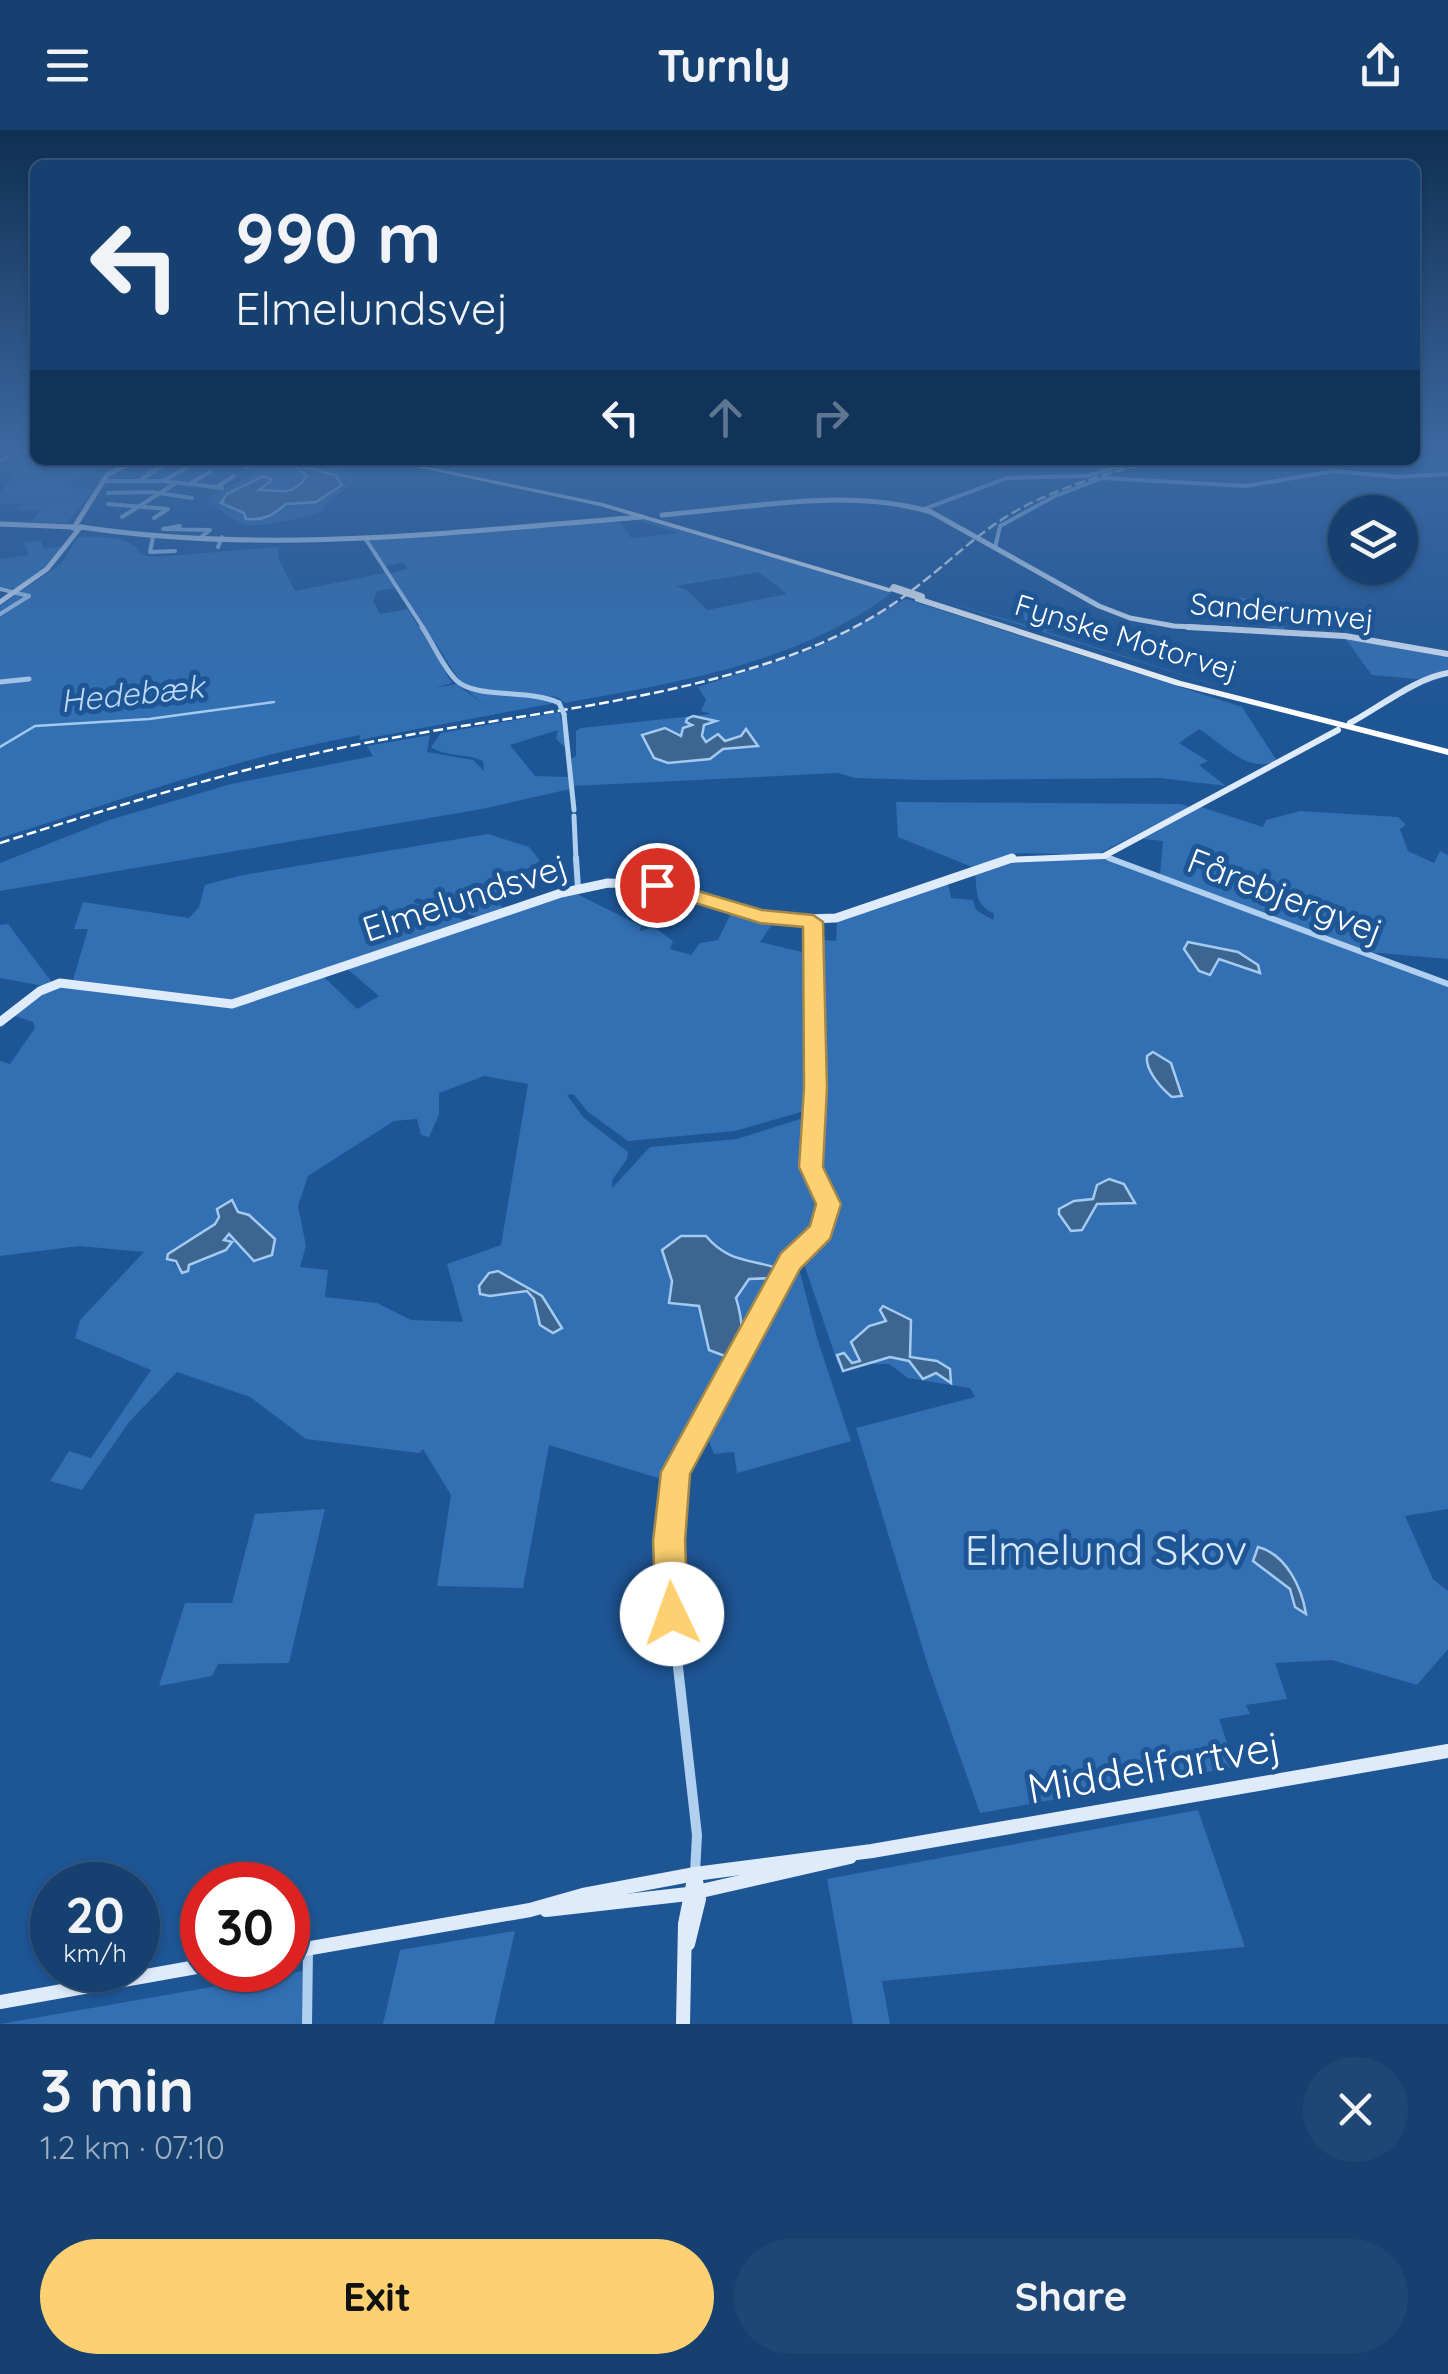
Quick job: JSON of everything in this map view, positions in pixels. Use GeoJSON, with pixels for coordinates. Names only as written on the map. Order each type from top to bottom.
{"type":"FeatureCollection","features":[{"type":"Feature","properties":{"kind":"highway","name":"Fynske Motorvej"},"geometry":{"type":"LineString","coordinates":[[712,536],[893,589]]}},
{"type":"Feature","properties":{"kind":"highway","name":"Fynske Motorvej"},"geometry":{"type":"LineString","coordinates":[[719,536],[1178,683],[1448,750]]}},
{"type":"Feature","properties":{"kind":"street"},"geometry":{"type":"LineString","coordinates":[[148,536],[322,542],[386,536]]}},
{"type":"Feature","properties":{"kind":"street","name":"Sanderumvej"},"geometry":{"type":"LineString","coordinates":[[973,536],[996,545],[1106,609],[1143,621],[1345,636],[1448,654]]}},
{"type":"Feature","properties":{"kind":"street"},"geometry":{"type":"LineString","coordinates":[[996,545],[997,536]]}},
{"type":"Feature","properties":{"kind":"street"},"geometry":{"type":"LineString","coordinates":[[153,537],[150,552],[175,551]]}},
{"type":"Feature","properties":{"kind":"street"},"geometry":{"type":"LineString","coordinates":[[218,547],[222,537]]}},
{"type":"Feature","properties":{"kind":"street"},"geometry":{"type":"LineString","coordinates":[[0,602],[47,569],[72,538]]}},
{"type":"Feature","properties":{"kind":"street"},"geometry":{"type":"LineString","coordinates":[[365,538],[458,682],[473,688],[543,696],[559,703],[564,714],[578,888]]}},
{"type":"Feature","properties":{"kind":"street"},"geometry":{"type":"LineString","coordinates":[[0,590],[28,598],[0,614]]}},
{"type":"Feature","properties":{"kind":"street"},"geometry":{"type":"LineString","coordinates":[[1350,723],[1410,691],[1424,677],[1448,673]]}},
{"type":"Feature","properties":{"kind":"street"},"geometry":{"type":"LineString","coordinates":[[0,682],[28,679]]}},
{"type":"Feature","properties":{"kind":"street","name":"Elmelundsvej"},"geometry":{"type":"LineString","coordinates":[[0,1022],[40,991],[60,984],[207,1004],[243,1001],[578,888],[608,883],[659,885],[760,916],[813,922],[846,916],[1014,856],[1104,856],[1338,730]]}},
{"type":"Feature","properties":{"kind":"street","name":"Fårebjergvej"},"geometry":{"type":"LineString","coordinates":[[1104,856],[1448,984]]}},
{"type":"Feature","properties":{"kind":"street"},"geometry":{"type":"LineString","coordinates":[[683,2024],[697,1836],[672,1614],[672,1495],[676,1472],[790,1261],[816,1238],[826,1218],[828,1204],[811,1167],[815,1088],[813,922]]}},
{"type":"Feature","properties":{"kind":"street","name":"Middelfartvej"},"geometry":{"type":"LineString","coordinates":[[310,1948],[530,1910],[695,1874],[872,1850],[1448,1752]]}},
{"type":"Feature","properties":{"kind":"street","name":"Middelfartvej"},"geometry":{"type":"LineString","coordinates":[[530,1910],[584,1908],[694,1893],[808,1870],[872,1850]]}},
{"type":"Feature","properties":{"kind":"street"},"geometry":{"type":"LineString","coordinates":[[0,2002],[180,1970]]}},
{"type":"Feature","properties":{"kind":"street"},"geometry":{"type":"LineString","coordinates":[[307,1992],[307,2024]]}},
{"type":"Feature","properties":{"kind":"green space"},"geometry":{"type":"Polygon","coordinates":[[[403,536],[708,536],[892,593],[816,637],[735,667],[565,703],[557,697],[475,688],[460,681],[390,573],[408,569],[403,562],[386,566],[368,543],[369,539],[403,536]],[[759,572],[676,586],[688,591],[707,610],[787,594],[759,572]]]}},
{"type":"Feature","properties":{"kind":"green space"},"geometry":{"type":"Polygon","coordinates":[[[78,537],[123,540],[142,555],[157,557],[278,547],[279,560],[295,591],[385,573],[395,588],[377,591],[373,601],[380,614],[408,609],[452,683],[435,688],[457,684],[485,706],[467,690],[546,698],[555,703],[359,740],[361,735],[269,755],[0,838],[0,606],[62,563],[78,537]]]}},
{"type":"Feature","properties":{"kind":"green space"},"geometry":{"type":"Polygon","coordinates":[[[41,541],[43,549],[65,546],[50,564],[16,589],[0,587],[0,559],[29,555],[24,542],[41,541]]]}},
{"type":"Feature","properties":{"kind":"green space"},"geometry":{"type":"Polygon","coordinates":[[[926,596],[1026,625],[1020,599],[1047,604],[1041,609],[1043,624],[1052,630],[1044,631],[1257,698],[926,596]]]}},
{"type":"Feature","properties":{"kind":"green space"},"geometry":{"type":"Polygon","coordinates":[[[1235,597],[1279,602],[1285,632],[1234,611],[1235,597]]]}},
{"type":"Feature","properties":{"kind":"green space"},"geometry":{"type":"Polygon","coordinates":[[[906,599],[1242,707],[1277,761],[1246,761],[1199,729],[1179,743],[1208,761],[1199,765],[1226,786],[1160,778],[923,780],[855,778],[838,773],[574,786],[571,759],[576,756],[576,731],[581,728],[711,714],[701,711],[706,700],[698,687],[816,648],[906,599]],[[686,722],[692,725],[684,728],[681,736],[664,728],[643,733],[651,756],[674,763],[712,759],[723,749],[758,745],[746,729],[741,736],[725,741],[718,734],[705,742],[703,726],[686,722]]]}},
{"type":"Feature","properties":{"kind":"green space"},"geometry":{"type":"Polygon","coordinates":[[[1344,637],[1448,655],[1448,672],[1417,679],[1372,675],[1344,637]]]}},
{"type":"Feature","properties":{"kind":"green space"},"geometry":{"type":"Polygon","coordinates":[[[560,712],[566,748],[556,739],[558,730],[510,745],[535,776],[568,777],[570,789],[482,809],[0,891],[0,863],[109,820],[231,784],[373,756],[367,746],[430,735],[427,752],[473,760],[484,771],[483,761],[431,747],[441,733],[560,712]]]}},
{"type":"Feature","properties":{"kind":"green space"},"geometry":{"type":"Polygon","coordinates":[[[896,802],[1190,807],[1096,855],[1019,853],[972,867],[898,837],[896,802]]]}},
{"type":"Feature","properties":{"kind":"green space"},"geometry":{"type":"Polygon","coordinates":[[[1201,807],[1263,827],[1266,820],[1300,811],[1398,817],[1406,825],[1400,829],[1408,851],[1434,863],[1440,851],[1448,855],[1448,959],[1367,952],[1160,875],[1163,841],[1143,839],[1201,807]]]}},
{"type":"Feature","properties":{"kind":"green space"},"geometry":{"type":"Polygon","coordinates":[[[488,834],[529,847],[540,861],[525,870],[499,872],[495,886],[503,911],[480,918],[417,898],[413,902],[470,922],[233,1001],[73,980],[88,929],[74,929],[83,902],[189,918],[199,907],[205,885],[238,876],[488,834]]]}},
{"type":"Feature","properties":{"kind":"green space","name":"Elmelund Skov"},"geometry":{"type":"Polygon","coordinates":[[[1019,857],[1103,858],[1448,986],[1448,1509],[1405,1516],[1433,1579],[1448,1591],[1448,1649],[1417,1685],[1332,1660],[1275,1663],[1287,1699],[1246,1705],[1250,1714],[1219,1719],[1235,1767],[980,1813],[928,1666],[856,1428],[975,1397],[970,1388],[908,1378],[889,1364],[838,1364],[801,1255],[825,1239],[838,1202],[818,1167],[819,1115],[808,1110],[735,1131],[628,1141],[588,1112],[573,1094],[567,1095],[584,1118],[628,1152],[612,1180],[612,1188],[650,1147],[737,1139],[800,1119],[810,1124],[810,1171],[825,1205],[819,1229],[794,1252],[776,1278],[740,1346],[742,1319],[735,1298],[748,1281],[768,1279],[774,1268],[730,1255],[706,1236],[663,1250],[672,1283],[669,1303],[699,1306],[730,1358],[736,1353],[668,1481],[549,1445],[523,1588],[437,1586],[451,1495],[423,1449],[419,1453],[306,1439],[250,1397],[177,1372],[129,1422],[82,1490],[50,1481],[69,1451],[91,1458],[151,1370],[75,1338],[80,1320],[144,1252],[79,1246],[0,1256],[0,1061],[10,1064],[35,1028],[33,1022],[12,1015],[55,987],[221,1007],[323,976],[357,1009],[379,996],[346,968],[573,892],[641,926],[640,931],[654,927],[673,941],[670,949],[691,955],[700,943],[718,940],[732,911],[775,920],[760,942],[811,954],[811,1090],[818,1094],[814,939],[836,941],[837,922],[948,883],[951,898],[973,900],[976,910],[993,920],[994,914],[978,897],[975,872],[1019,857]],[[484,1076],[439,1093],[439,1115],[429,1137],[421,1135],[417,1119],[394,1121],[308,1176],[298,1206],[306,1246],[300,1267],[328,1270],[325,1297],[377,1303],[411,1320],[463,1322],[447,1264],[501,1245],[528,1084],[484,1076]],[[232,1200],[220,1206],[215,1224],[168,1254],[179,1270],[206,1260],[231,1243],[224,1240],[229,1233],[248,1258],[239,1213],[232,1200]]]}},
{"type":"Feature","properties":{"kind":"green space"},"geometry":{"type":"Polygon","coordinates":[[[8,924],[51,981],[44,986],[0,978],[0,925],[8,924]]]}},
{"type":"Feature","properties":{"kind":"green space"},"geometry":{"type":"Polygon","coordinates":[[[793,1261],[797,1261],[851,1441],[737,1473],[734,1452],[714,1454],[703,1426],[793,1261]]]}},
{"type":"Feature","properties":{"kind":"green space"},"geometry":{"type":"Polygon","coordinates":[[[325,1509],[289,1663],[218,1664],[212,1676],[159,1686],[185,1603],[232,1603],[255,1514],[325,1509]]]}},
{"type":"Feature","properties":{"kind":"green space"},"geometry":{"type":"Polygon","coordinates":[[[1198,1810],[1245,1947],[882,1981],[890,2024],[853,2024],[827,1879],[1198,1810]]]}},
{"type":"Feature","properties":{"kind":"green space"},"geometry":{"type":"Polygon","coordinates":[[[515,1931],[494,2024],[383,2024],[400,1950],[515,1931]]]}},
{"type":"Feature","properties":{"kind":"green space"},"geometry":{"type":"Polygon","coordinates":[[[183,1992],[303,1992],[302,2024],[0,2024],[183,1992]]]}},
{"type":"Feature","properties":{"kind":"shaded area"},"geometry":{"type":"Polygon","coordinates":[[[693,716],[716,721],[704,725],[702,736],[706,742],[718,734],[725,741],[741,736],[746,729],[758,746],[723,749],[710,759],[668,763],[654,758],[642,735],[665,728],[681,736],[683,728],[692,725],[686,722],[693,716]]]}},
{"type":"Feature","properties":{"kind":"shaded area"},"geometry":{"type":"Polygon","coordinates":[[[1188,942],[1238,952],[1258,965],[1260,973],[1219,959],[1210,975],[1199,971],[1184,949],[1188,942]]]}},
{"type":"Feature","properties":{"kind":"shaded area"},"geometry":{"type":"Polygon","coordinates":[[[1153,1052],[1171,1063],[1182,1096],[1172,1097],[1155,1078],[1147,1061],[1153,1052]]]}},
{"type":"Feature","properties":{"kind":"shaded area"},"geometry":{"type":"Polygon","coordinates":[[[1109,1179],[1124,1184],[1135,1203],[1097,1204],[1082,1230],[1071,1231],[1059,1209],[1074,1201],[1093,1199],[1097,1185],[1109,1179]]]}},
{"type":"Feature","properties":{"kind":"shaded area"},"geometry":{"type":"Polygon","coordinates":[[[232,1200],[238,1212],[249,1215],[275,1239],[272,1255],[254,1261],[229,1234],[224,1240],[232,1242],[226,1250],[189,1265],[188,1271],[182,1273],[176,1261],[167,1259],[168,1254],[215,1224],[219,1217],[217,1209],[232,1200]]]}},
{"type":"Feature","properties":{"kind":"shaded area"},"geometry":{"type":"Polygon","coordinates":[[[681,1236],[706,1236],[729,1254],[774,1267],[773,1278],[749,1279],[736,1298],[741,1337],[730,1358],[709,1350],[699,1306],[669,1303],[672,1281],[662,1250],[681,1236]]]}},
{"type":"Feature","properties":{"kind":"shaded area"},"geometry":{"type":"Polygon","coordinates":[[[498,1271],[542,1296],[562,1328],[553,1333],[540,1325],[534,1299],[527,1291],[480,1294],[479,1286],[489,1273],[498,1271]]]}},
{"type":"Feature","properties":{"kind":"shaded area"},"geometry":{"type":"Polygon","coordinates":[[[883,1306],[911,1320],[910,1357],[937,1361],[950,1369],[951,1383],[936,1373],[923,1379],[909,1361],[890,1357],[843,1371],[837,1355],[844,1353],[852,1363],[860,1361],[851,1342],[869,1326],[886,1321],[880,1310],[883,1306]]]}},
{"type":"Feature","properties":{"kind":"shaded area"},"geometry":{"type":"Polygon","coordinates":[[[1258,1547],[1277,1557],[1291,1573],[1306,1614],[1295,1607],[1290,1589],[1253,1561],[1258,1547]]]}},
{"type":"Feature","properties":{"kind":"waterway","name":"Hedebæk"},"geometry":{"type":"LineString","coordinates":[[0,747],[35,726],[149,719],[274,702]]}},
{"type":"Feature","properties":{"kind":"railway"},"geometry":{"type":"LineString","coordinates":[[0,843],[273,763],[365,743],[626,699],[729,675],[817,645],[870,618],[919,585],[978,536]]}},
{"type":"Feature","properties":{"kind":"route"},"geometry":{"type":"LineString","coordinates":[[657,885],[760,916],[813,922],[815,1088],[811,1167],[828,1204],[821,1232],[790,1261],[676,1472],[669,1541],[672,1614]]}}]}
